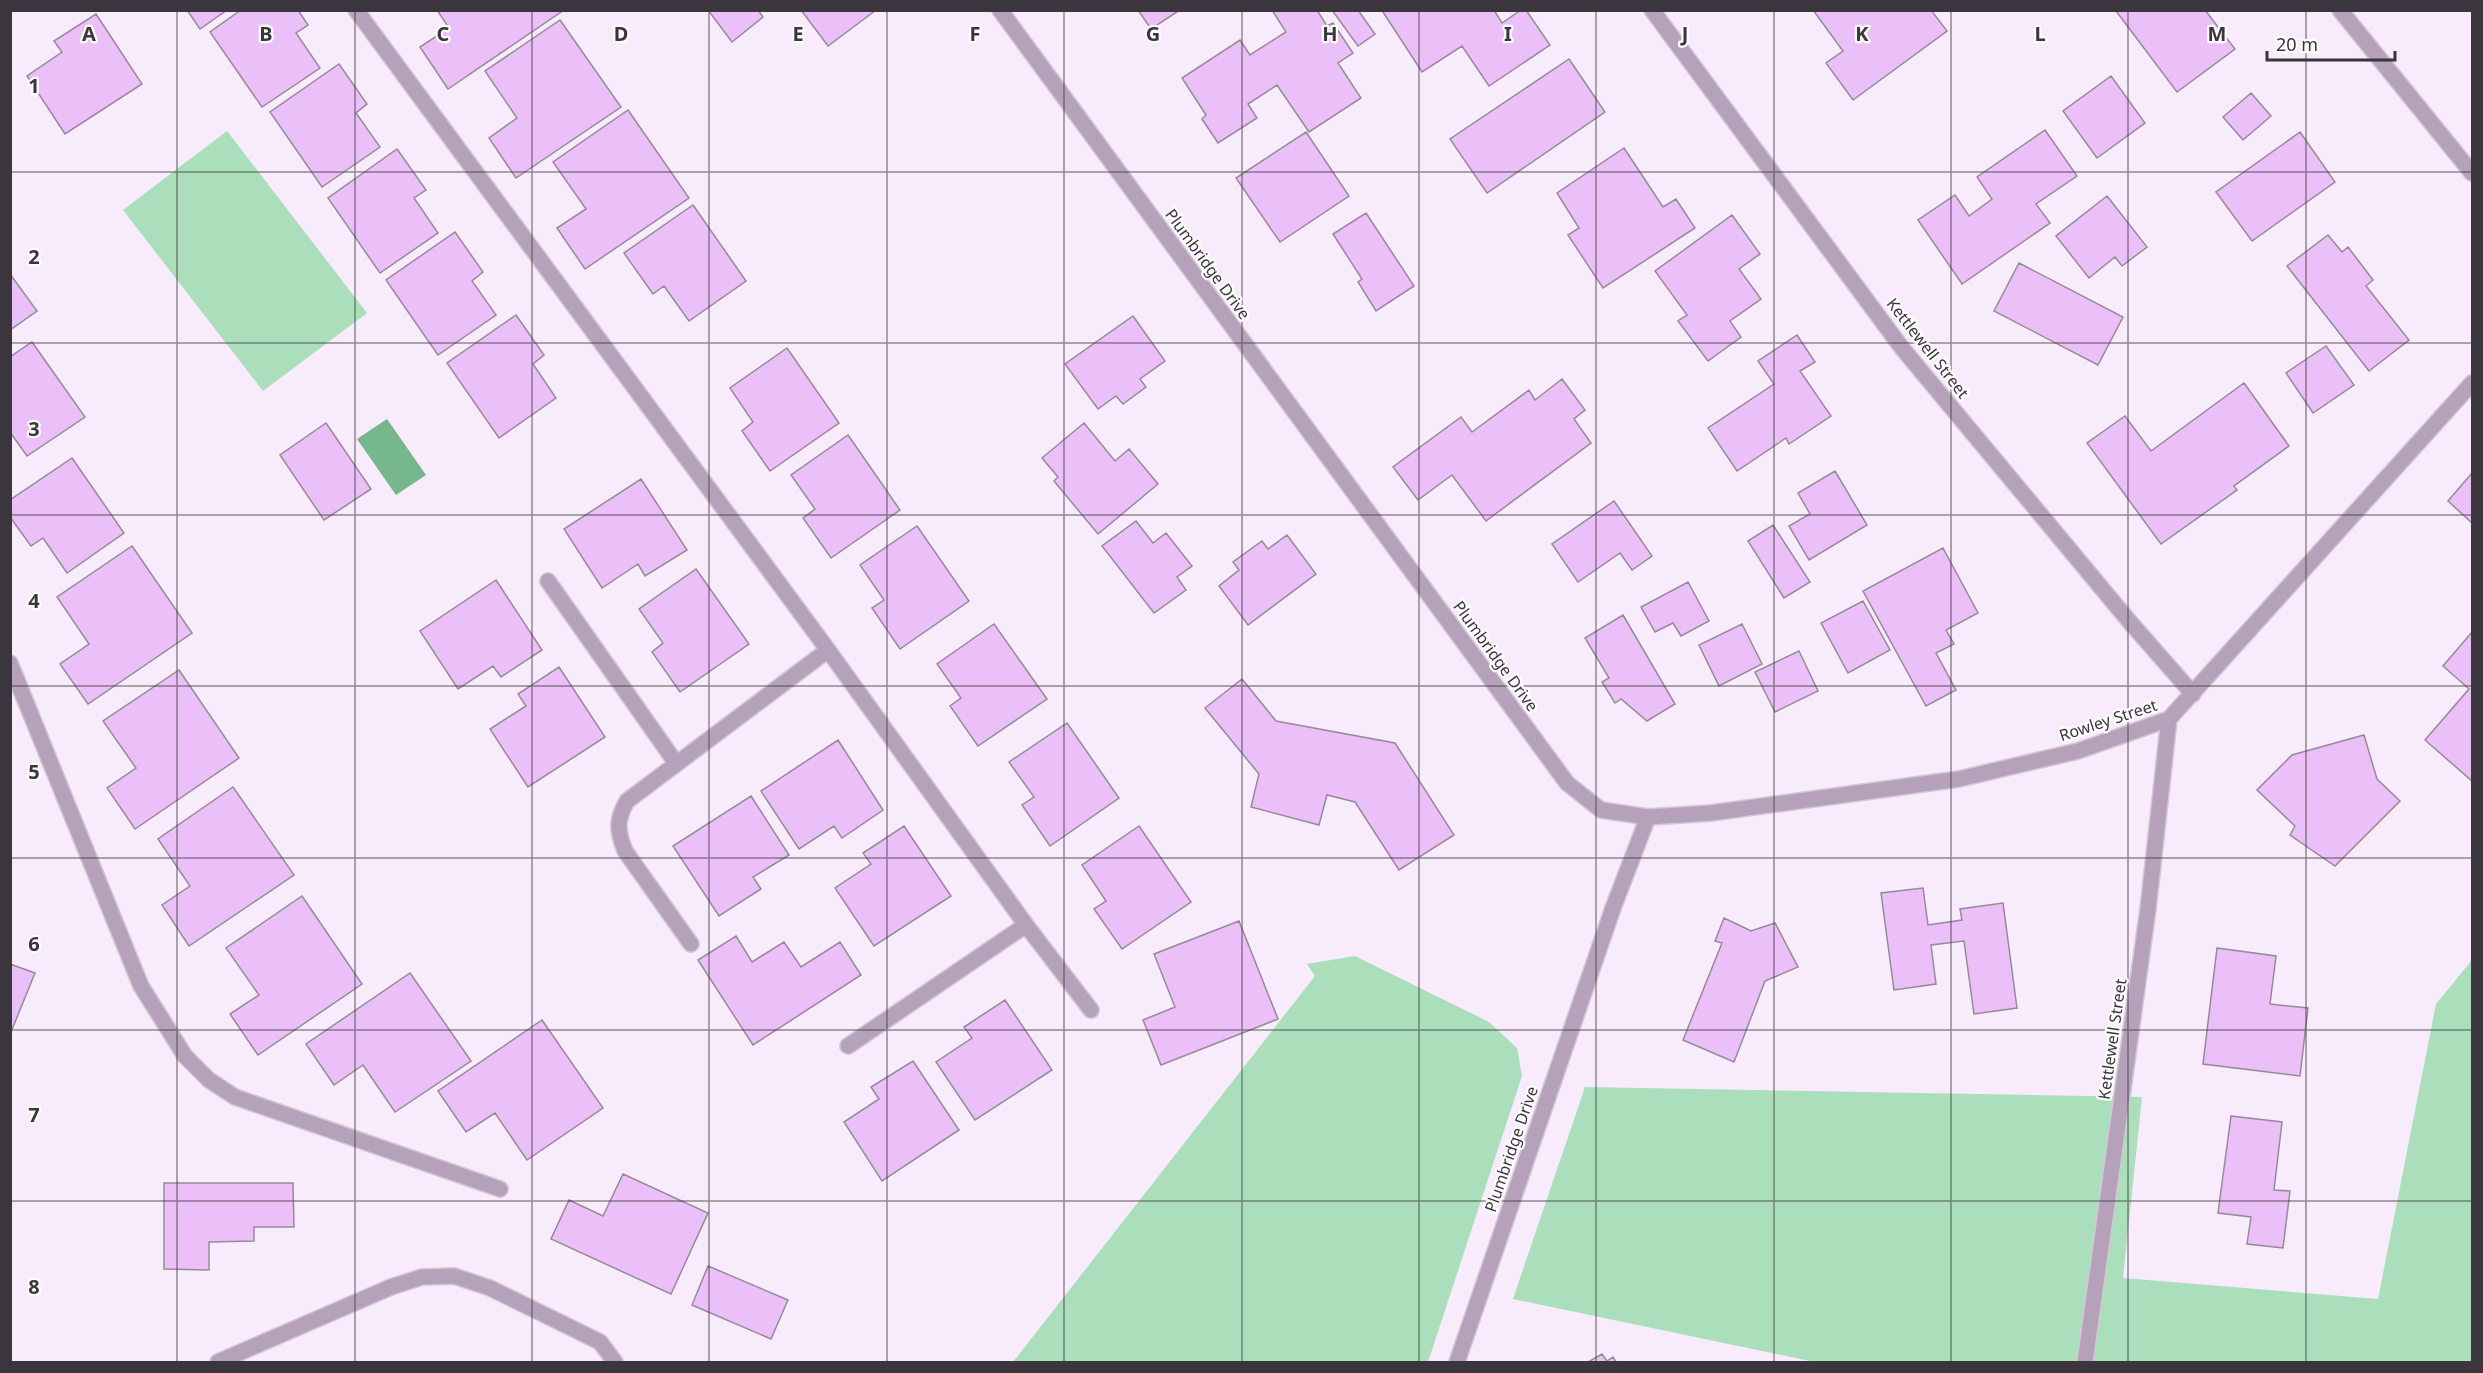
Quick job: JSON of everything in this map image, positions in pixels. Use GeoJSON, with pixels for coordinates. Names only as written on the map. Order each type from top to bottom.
{"type":"FeatureCollection","features":[{"type":"Feature","properties":{"kind":"street"},"geometry":{"type":"LineString","coordinates":[[356,10],[828,650],[1026,925],[1091,1010]]}},
{"type":"Feature","properties":{"kind":"street","name":"Plumbridge Drive"},"geometry":{"type":"LineString","coordinates":[[1000,10],[1567,783],[1601,810],[1648,817],[1609,919],[1457,1362]]}},
{"type":"Feature","properties":{"kind":"street","name":"Kettlewell Street"},"geometry":{"type":"LineString","coordinates":[[1652,10],[1902,348],[2129,621],[2193,694]]}},
{"type":"Feature","properties":{"kind":"street"},"geometry":{"type":"LineString","coordinates":[[2340,10],[2472,173]]}},
{"type":"Feature","properties":{"kind":"street","name":"Rowley Street"},"geometry":{"type":"LineString","coordinates":[[1648,817],[1711,813],[1959,779],[2078,751],[2169,719],[2472,383]]}},
{"type":"Feature","properties":{"kind":"street"},"geometry":{"type":"LineString","coordinates":[[548,581],[676,763]]}},
{"type":"Feature","properties":{"kind":"street"},"geometry":{"type":"LineString","coordinates":[[691,944],[625,851],[618,835],[618,816],[627,801],[828,650]]}},
{"type":"Feature","properties":{"kind":"street"},"geometry":{"type":"LineString","coordinates":[[10,663],[141,986],[185,1056],[209,1080],[235,1097],[500,1189]]}},
{"type":"Feature","properties":{"kind":"street","name":"Kettlewell Street"},"geometry":{"type":"LineString","coordinates":[[2085,1362],[2148,909],[2169,719]]}},
{"type":"Feature","properties":{"kind":"street"},"geometry":{"type":"LineString","coordinates":[[848,1046],[1026,925]]}},
{"type":"Feature","properties":{"kind":"street"},"geometry":{"type":"LineString","coordinates":[[218,1362],[391,1287],[422,1277],[454,1276],[490,1288],[600,1342],[615,1362]]}},
{"type":"Feature","properties":{"kind":"shaded area"},"geometry":{"type":"Polygon","coordinates":[[[227,131],[367,313],[263,391],[123,210],[227,131]]]}},
{"type":"Feature","properties":{"kind":"shaded area"},"geometry":{"type":"Polygon","coordinates":[[[387,419],[426,475],[396,495],[357,439],[387,419]]]}},
{"type":"Feature","properties":{"kind":"shaded area"},"geometry":{"type":"Polygon","coordinates":[[[1355,956],[1489,1022],[1517,1048],[1522,1076],[1428,1362],[1013,1362],[1315,976],[1307,964],[1355,956]]]}},
{"type":"Feature","properties":{"kind":"shaded area"},"geometry":{"type":"Polygon","coordinates":[[[2472,960],[2472,1362],[1815,1362],[1513,1299],[1585,1087],[2142,1097],[2123,1278],[2378,1299],[2436,1004],[2472,960]]]}},
{"type":"Feature","properties":{"kind":"building"},"geometry":{"type":"Polygon","coordinates":[[[187,10],[227,10],[200,29],[187,10]]]}},
{"type":"Feature","properties":{"kind":"building"},"geometry":{"type":"Polygon","coordinates":[[[241,10],[298,10],[308,25],[296,33],[320,68],[262,107],[210,32],[241,10]]]}},
{"type":"Feature","properties":{"kind":"building"},"geometry":{"type":"Polygon","coordinates":[[[437,10],[564,10],[448,89],[420,47],[449,28],[437,10]]]}},
{"type":"Feature","properties":{"kind":"building"},"geometry":{"type":"Polygon","coordinates":[[[708,10],[758,10],[763,17],[732,42],[708,10]]]}},
{"type":"Feature","properties":{"kind":"building"},"geometry":{"type":"Polygon","coordinates":[[[801,10],[876,10],[828,46],[801,10]]]}},
{"type":"Feature","properties":{"kind":"building"},"geometry":{"type":"Polygon","coordinates":[[[1138,10],[1180,10],[1151,29],[1138,10]]]}},
{"type":"Feature","properties":{"kind":"building"},"geometry":{"type":"Polygon","coordinates":[[[1272,10],[1317,10],[1327,26],[1333,23],[1353,53],[1338,63],[1361,98],[1309,132],[1277,85],[1248,104],[1257,118],[1218,143],[1202,119],[1206,115],[1182,78],[1240,40],[1250,55],[1286,32],[1272,10]]]}},
{"type":"Feature","properties":{"kind":"building"},"geometry":{"type":"Polygon","coordinates":[[[1332,10],[1358,10],[1375,34],[1358,46],[1332,10]]]}},
{"type":"Feature","properties":{"kind":"building"},"geometry":{"type":"Polygon","coordinates":[[[1385,10],[1494,10],[1502,23],[1521,10],[1526,10],[1550,45],[1489,86],[1462,46],[1422,72],[1383,12],[1385,10]]]}},
{"type":"Feature","properties":{"kind":"building"},"geometry":{"type":"Polygon","coordinates":[[[1813,10],[1931,10],[1947,31],[1853,100],[1826,63],[1843,51],[1813,10]]]}},
{"type":"Feature","properties":{"kind":"building"},"geometry":{"type":"Polygon","coordinates":[[[2205,10],[2235,49],[2177,92],[2116,11],[2205,10]]]}},
{"type":"Feature","properties":{"kind":"building"},"geometry":{"type":"Polygon","coordinates":[[[96,14],[142,84],[65,134],[27,76],[62,52],[54,41],[96,14]]]}},
{"type":"Feature","properties":{"kind":"building"},"geometry":{"type":"Polygon","coordinates":[[[560,20],[621,107],[516,178],[489,138],[517,118],[485,71],[560,20]]]}},
{"type":"Feature","properties":{"kind":"building"},"geometry":{"type":"Polygon","coordinates":[[[1569,59],[1605,112],[1487,193],[1450,139],[1569,59]]]}},
{"type":"Feature","properties":{"kind":"building"},"geometry":{"type":"Polygon","coordinates":[[[339,64],[367,104],[356,113],[380,147],[322,187],[270,112],[339,64]]]}},
{"type":"Feature","properties":{"kind":"building"},"geometry":{"type":"Polygon","coordinates":[[[2111,76],[2145,123],[2097,158],[2063,111],[2111,76]]]}},
{"type":"Feature","properties":{"kind":"building"},"geometry":{"type":"Polygon","coordinates":[[[2251,93],[2271,116],[2243,140],[2223,117],[2251,93]]]}},
{"type":"Feature","properties":{"kind":"building"},"geometry":{"type":"Polygon","coordinates":[[[628,110],[689,198],[585,269],[557,228],[586,209],[553,162],[628,110]]]}},
{"type":"Feature","properties":{"kind":"building"},"geometry":{"type":"Polygon","coordinates":[[[2045,130],[2077,176],[2036,204],[2050,223],[1962,284],[1918,220],[1955,195],[1969,216],[1992,199],[1977,177],[2045,130]]]}},
{"type":"Feature","properties":{"kind":"building"},"geometry":{"type":"Polygon","coordinates":[[[1306,132],[1349,196],[1280,242],[1236,178],[1306,132]]]}},
{"type":"Feature","properties":{"kind":"building"},"geometry":{"type":"Polygon","coordinates":[[[2300,132],[2335,182],[2252,241],[2216,192],[2300,132]]]}},
{"type":"Feature","properties":{"kind":"building"},"geometry":{"type":"Polygon","coordinates":[[[1624,148],[1663,207],[1676,199],[1695,228],[1603,288],[1568,235],[1579,228],[1557,193],[1624,148]]]}},
{"type":"Feature","properties":{"kind":"building"},"geometry":{"type":"Polygon","coordinates":[[[397,149],[426,190],[414,198],[438,233],[380,273],[328,198],[397,149]]]}},
{"type":"Feature","properties":{"kind":"building"},"geometry":{"type":"Polygon","coordinates":[[[2107,196],[2147,247],[2122,266],[2115,257],[2089,278],[2056,236],[2107,196]]]}},
{"type":"Feature","properties":{"kind":"building"},"geometry":{"type":"Polygon","coordinates":[[[693,205],[746,281],[689,321],[664,286],[653,294],[624,253],[693,205]]]}},
{"type":"Feature","properties":{"kind":"building"},"geometry":{"type":"Polygon","coordinates":[[[1366,213],[1414,286],[1376,311],[1358,282],[1362,279],[1333,234],[1366,213]]]}},
{"type":"Feature","properties":{"kind":"building"},"geometry":{"type":"Polygon","coordinates":[[[1732,215],[1760,254],[1739,269],[1761,299],[1730,321],[1741,337],[1708,361],[1678,321],[1687,315],[1655,271],[1732,215]]]}},
{"type":"Feature","properties":{"kind":"building"},"geometry":{"type":"Polygon","coordinates":[[[455,232],[483,272],[472,281],[496,315],[438,355],[386,280],[455,232]]]}},
{"type":"Feature","properties":{"kind":"building"},"geometry":{"type":"Polygon","coordinates":[[[2328,235],[2342,252],[2348,247],[2373,280],[2366,286],[2409,340],[2369,371],[2287,266],[2328,235]]]}},
{"type":"Feature","properties":{"kind":"building"},"geometry":{"type":"Polygon","coordinates":[[[2019,263],[2123,317],[2098,365],[1994,311],[2019,263]]]}},
{"type":"Feature","properties":{"kind":"building"},"geometry":{"type":"Polygon","coordinates":[[[10,274],[37,311],[10,330],[10,274]]]}},
{"type":"Feature","properties":{"kind":"building"},"geometry":{"type":"Polygon","coordinates":[[[516,315],[544,355],[533,364],[556,398],[499,438],[447,363],[516,315]]]}},
{"type":"Feature","properties":{"kind":"building"},"geometry":{"type":"Polygon","coordinates":[[[1133,316],[1165,361],[1140,379],[1146,387],[1123,404],[1116,396],[1098,409],[1065,364],[1133,316]]]}},
{"type":"Feature","properties":{"kind":"building"},"geometry":{"type":"Polygon","coordinates":[[[1797,335],[1815,362],[1800,371],[1831,416],[1789,444],[1786,438],[1737,471],[1708,428],[1774,384],[1758,361],[1797,335]]]}},
{"type":"Feature","properties":{"kind":"building"},"geometry":{"type":"Polygon","coordinates":[[[32,342],[85,417],[27,456],[10,432],[10,357],[32,342]]]}},
{"type":"Feature","properties":{"kind":"building"},"geometry":{"type":"Polygon","coordinates":[[[2326,346],[2354,385],[2313,413],[2286,373],[2326,346]]]}},
{"type":"Feature","properties":{"kind":"building"},"geometry":{"type":"Polygon","coordinates":[[[787,348],[839,423],[770,471],[742,431],[753,422],[730,388],[787,348]]]}},
{"type":"Feature","properties":{"kind":"building"},"geometry":{"type":"Polygon","coordinates":[[[1562,379],[1585,410],[1574,419],[1591,443],[1486,521],[1452,475],[1418,500],[1393,467],[1461,417],[1472,432],[1529,390],[1535,400],[1562,379]]]}},
{"type":"Feature","properties":{"kind":"building"},"geometry":{"type":"Polygon","coordinates":[[[2244,383],[2289,446],[2234,486],[2237,490],[2161,544],[2087,443],[2125,416],[2151,451],[2244,383]]]}},
{"type":"Feature","properties":{"kind":"building"},"geometry":{"type":"Polygon","coordinates":[[[326,423],[371,489],[324,520],[280,455],[326,423]]]}},
{"type":"Feature","properties":{"kind":"building"},"geometry":{"type":"Polygon","coordinates":[[[1084,423],[1115,461],[1129,449],[1158,484],[1098,534],[1054,481],[1058,477],[1042,458],[1084,423]]]}},
{"type":"Feature","properties":{"kind":"building"},"geometry":{"type":"Polygon","coordinates":[[[848,435],[900,510],[831,558],[803,518],[815,509],[791,475],[848,435]]]}},
{"type":"Feature","properties":{"kind":"building"},"geometry":{"type":"Polygon","coordinates":[[[72,458],[124,533],[67,573],[43,538],[31,546],[10,517],[10,500],[72,458]]]}},
{"type":"Feature","properties":{"kind":"building"},"geometry":{"type":"Polygon","coordinates":[[[1835,471],[1867,525],[1809,560],[1789,526],[1810,514],[1798,493],[1835,471]]]}},
{"type":"Feature","properties":{"kind":"building"},"geometry":{"type":"Polygon","coordinates":[[[2472,473],[2472,523],[2448,501],[2472,473]]]}},
{"type":"Feature","properties":{"kind":"building"},"geometry":{"type":"Polygon","coordinates":[[[641,479],[687,550],[645,576],[638,564],[602,588],[564,529],[641,479]]]}},
{"type":"Feature","properties":{"kind":"building"},"geometry":{"type":"Polygon","coordinates":[[[1614,501],[1652,556],[1632,570],[1620,553],[1578,582],[1552,544],[1614,501]]]}},
{"type":"Feature","properties":{"kind":"building"},"geometry":{"type":"Polygon","coordinates":[[[1136,521],[1153,543],[1166,533],[1192,566],[1177,577],[1186,590],[1154,613],[1102,546],[1136,521]]]}},
{"type":"Feature","properties":{"kind":"building"},"geometry":{"type":"Polygon","coordinates":[[[1773,525],[1810,582],[1784,598],[1748,541],[1773,525]]]}},
{"type":"Feature","properties":{"kind":"building"},"geometry":{"type":"Polygon","coordinates":[[[917,526],[969,601],[900,649],[872,608],[884,600],[860,565],[917,526]]]}},
{"type":"Feature","properties":{"kind":"building"},"geometry":{"type":"Polygon","coordinates":[[[1287,535],[1316,574],[1248,625],[1219,586],[1239,570],[1233,562],[1262,541],[1268,549],[1287,535]]]}},
{"type":"Feature","properties":{"kind":"building"},"geometry":{"type":"Polygon","coordinates":[[[132,546],[192,633],[88,704],[60,664],[89,644],[57,597],[132,546]]]}},
{"type":"Feature","properties":{"kind":"building"},"geometry":{"type":"Polygon","coordinates":[[[1943,548],[1978,613],[1946,630],[1954,644],[1936,653],[1956,690],[1926,706],[1863,591],[1943,548]]]}},
{"type":"Feature","properties":{"kind":"building"},"geometry":{"type":"Polygon","coordinates":[[[696,569],[749,644],[680,692],[652,652],[663,643],[639,609],[696,569]]]}},
{"type":"Feature","properties":{"kind":"building"},"geometry":{"type":"Polygon","coordinates":[[[496,580],[542,650],[501,677],[493,666],[458,689],[420,631],[496,580]]]}},
{"type":"Feature","properties":{"kind":"building"},"geometry":{"type":"Polygon","coordinates":[[[1688,582],[1709,621],[1681,636],[1673,623],[1655,632],[1641,607],[1688,582]]]}},
{"type":"Feature","properties":{"kind":"building"},"geometry":{"type":"Polygon","coordinates":[[[1863,601],[1890,650],[1848,673],[1821,623],[1863,601]]]}},
{"type":"Feature","properties":{"kind":"building"},"geometry":{"type":"Polygon","coordinates":[[[1623,615],[1675,704],[1647,721],[1621,699],[1615,703],[1602,682],[1609,678],[1585,638],[1623,615]]]}},
{"type":"Feature","properties":{"kind":"building"},"geometry":{"type":"Polygon","coordinates":[[[994,624],[1047,699],[978,746],[950,706],[961,698],[937,664],[994,624]]]}},
{"type":"Feature","properties":{"kind":"building"},"geometry":{"type":"Polygon","coordinates":[[[1742,624],[1762,664],[1719,686],[1699,645],[1742,624]]]}},
{"type":"Feature","properties":{"kind":"building"},"geometry":{"type":"Polygon","coordinates":[[[2472,632],[2472,781],[2425,740],[2469,689],[2443,666],[2472,632]]]}},
{"type":"Feature","properties":{"kind":"building"},"geometry":{"type":"Polygon","coordinates":[[[1799,651],[1818,691],[1775,712],[1755,672],[1799,651]]]}},
{"type":"Feature","properties":{"kind":"building"},"geometry":{"type":"Polygon","coordinates":[[[559,667],[605,737],[528,787],[490,729],[526,706],[518,694],[559,667]]]}},
{"type":"Feature","properties":{"kind":"building"},"geometry":{"type":"Polygon","coordinates":[[[179,670],[239,758],[135,829],[107,788],[136,768],[103,721],[179,670]]]}},
{"type":"Feature","properties":{"kind":"building"},"geometry":{"type":"Polygon","coordinates":[[[1242,679],[1276,721],[1395,743],[1454,835],[1399,870],[1355,802],[1327,795],[1319,825],[1251,807],[1259,774],[1205,708],[1242,679]]]}},
{"type":"Feature","properties":{"kind":"building"},"geometry":{"type":"Polygon","coordinates":[[[1067,723],[1119,798],[1050,846],[1022,805],[1034,797],[1009,762],[1067,723]]]}},
{"type":"Feature","properties":{"kind":"building"},"geometry":{"type":"Polygon","coordinates":[[[2364,735],[2377,779],[2400,801],[2335,866],[2290,835],[2295,826],[2257,790],[2292,755],[2364,735]]]}},
{"type":"Feature","properties":{"kind":"building"},"geometry":{"type":"Polygon","coordinates":[[[838,740],[883,810],[842,838],[834,826],[799,849],[761,791],[838,740]]]}},
{"type":"Feature","properties":{"kind":"building"},"geometry":{"type":"Polygon","coordinates":[[[233,787],[294,875],[189,946],[162,905],[190,886],[158,839],[233,787]]]}},
{"type":"Feature","properties":{"kind":"building"},"geometry":{"type":"Polygon","coordinates":[[[751,796],[789,855],[753,877],[761,889],[719,916],[673,846],[751,796]]]}},
{"type":"Feature","properties":{"kind":"building"},"geometry":{"type":"Polygon","coordinates":[[[904,826],[951,896],[874,946],[835,888],[871,864],[863,853],[904,826]]]}},
{"type":"Feature","properties":{"kind":"building"},"geometry":{"type":"Polygon","coordinates":[[[1139,826],[1191,902],[1122,949],[1094,909],[1106,901],[1082,865],[1139,826]]]}},
{"type":"Feature","properties":{"kind":"building"},"geometry":{"type":"Polygon","coordinates":[[[1923,888],[1928,925],[1962,920],[1960,909],[2003,903],[2017,1008],[1974,1014],[1964,941],[1931,945],[1936,984],[1894,990],[1881,893],[1923,888]]]}},
{"type":"Feature","properties":{"kind":"building"},"geometry":{"type":"Polygon","coordinates":[[[302,896],[362,984],[258,1055],[230,1014],[259,995],[226,948],[302,896]]]}},
{"type":"Feature","properties":{"kind":"building"},"geometry":{"type":"Polygon","coordinates":[[[1724,918],[1751,931],[1775,923],[1798,967],[1765,981],[1734,1062],[1683,1040],[1722,943],[1715,941],[1724,918]]]}},
{"type":"Feature","properties":{"kind":"building"},"geometry":{"type":"Polygon","coordinates":[[[1239,921],[1278,1019],[1161,1065],[1143,1020],[1175,1007],[1154,954],[1239,921]]]}},
{"type":"Feature","properties":{"kind":"building"},"geometry":{"type":"Polygon","coordinates":[[[736,936],[752,962],[784,942],[801,967],[840,942],[861,975],[753,1045],[698,960],[736,936]]]}},
{"type":"Feature","properties":{"kind":"building"},"geometry":{"type":"Polygon","coordinates":[[[2217,948],[2276,956],[2270,1004],[2308,1008],[2300,1076],[2203,1064],[2217,948]]]}},
{"type":"Feature","properties":{"kind":"building"},"geometry":{"type":"Polygon","coordinates":[[[10,964],[35,973],[11,1032],[10,1032],[10,964]]]}},
{"type":"Feature","properties":{"kind":"building"},"geometry":{"type":"Polygon","coordinates":[[[410,973],[471,1061],[395,1112],[363,1065],[334,1085],[306,1044],[410,973]]]}},
{"type":"Feature","properties":{"kind":"building"},"geometry":{"type":"Polygon","coordinates":[[[1005,1000],[1052,1070],[975,1120],[936,1062],[972,1038],[964,1027],[1005,1000]]]}},
{"type":"Feature","properties":{"kind":"building"},"geometry":{"type":"Polygon","coordinates":[[[542,1020],[603,1108],[527,1160],[495,1113],[466,1132],[438,1091],[542,1020]]]}},
{"type":"Feature","properties":{"kind":"building"},"geometry":{"type":"Polygon","coordinates":[[[913,1061],[959,1130],[882,1181],[844,1122],[879,1099],[871,1087],[913,1061]]]}},
{"type":"Feature","properties":{"kind":"building"},"geometry":{"type":"Polygon","coordinates":[[[2231,1116],[2282,1122],[2274,1190],[2290,1191],[2283,1248],[2247,1244],[2251,1217],[2218,1213],[2231,1116]]]}},
{"type":"Feature","properties":{"kind":"building"},"geometry":{"type":"Polygon","coordinates":[[[623,1174],[708,1213],[671,1294],[551,1239],[569,1200],[603,1216],[623,1174]]]}},
{"type":"Feature","properties":{"kind":"building"},"geometry":{"type":"Polygon","coordinates":[[[164,1183],[293,1183],[294,1227],[254,1227],[254,1241],[209,1242],[209,1270],[164,1269],[164,1183]]]}},
{"type":"Feature","properties":{"kind":"building"},"geometry":{"type":"Polygon","coordinates":[[[708,1266],[788,1300],[771,1339],[692,1305],[708,1266]]]}},
{"type":"Feature","properties":{"kind":"building"},"geometry":{"type":"Polygon","coordinates":[[[1602,1354],[1607,1361],[1613,1357],[1616,1362],[1588,1362],[1602,1354]]]}}]}
